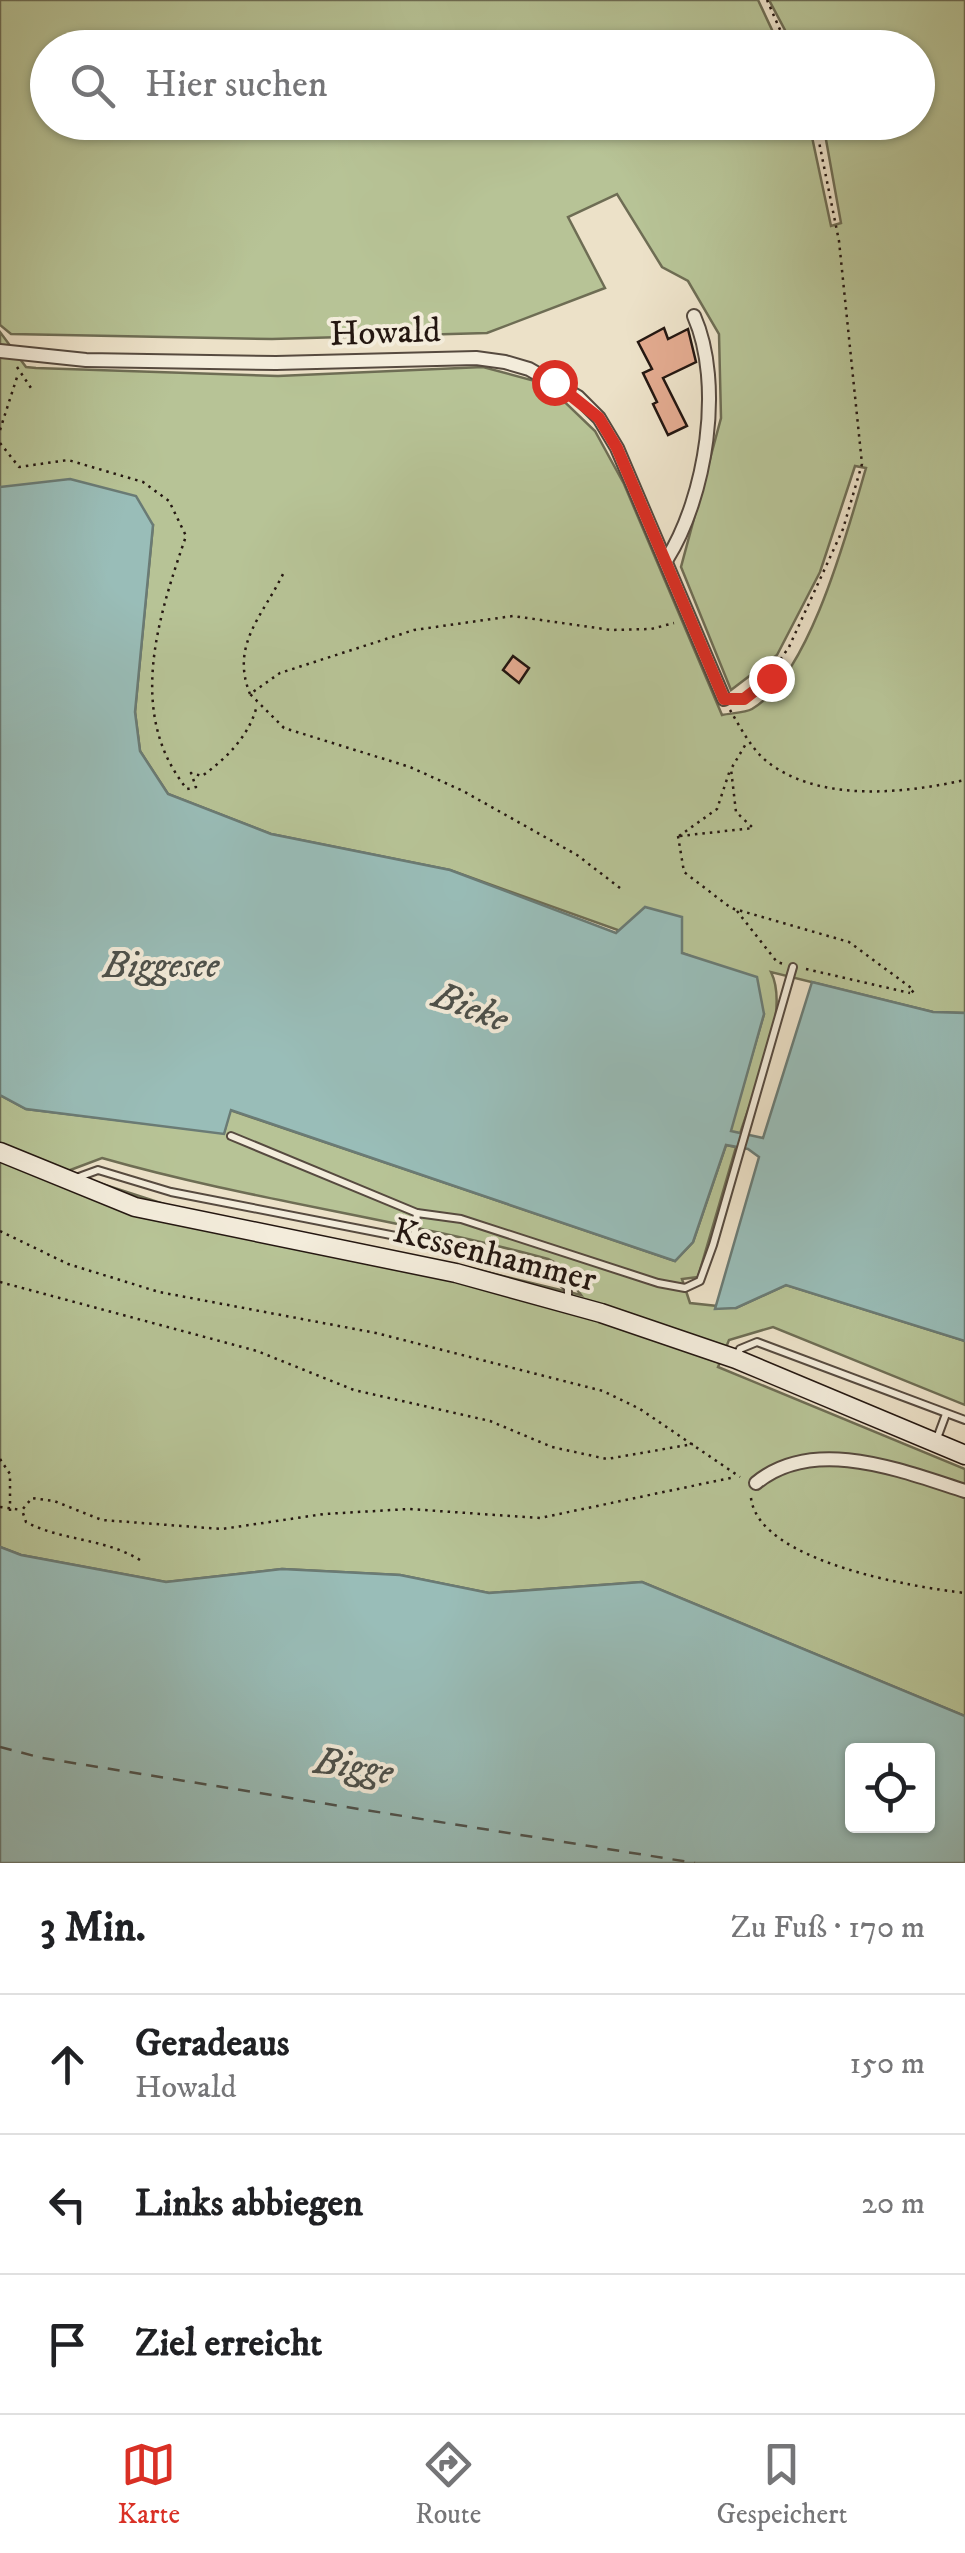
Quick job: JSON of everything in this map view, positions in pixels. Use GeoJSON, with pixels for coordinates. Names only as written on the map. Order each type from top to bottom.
{"type":"FeatureCollection","features":[{"type":"Feature","properties":{"kind":"main road","name":"Kessenhammer"},"geometry":{"type":"LineString","coordinates":[[0,1152],[135,1207],[456,1273],[568,1304],[736,1359],[965,1455]]}},
{"type":"Feature","properties":{"kind":"street"},"geometry":{"type":"LineString","coordinates":[[667,560],[680,538],[707,438],[710,358],[694,316]]}},
{"type":"Feature","properties":{"kind":"street","name":"Howald"},"geometry":{"type":"LineString","coordinates":[[0,352],[16,356],[276,363],[476,358],[529,369],[578,398],[599,418],[667,560],[724,699]]}},
{"type":"Feature","properties":{"kind":"street"},"geometry":{"type":"LineString","coordinates":[[756,1483],[777,1468],[833,1459],[882,1466],[965,1491]]}},
{"type":"Feature","properties":{"kind":"lane"},"geometry":{"type":"LineString","coordinates":[[231,1136],[417,1213],[462,1218],[685,1288],[700,1280],[748,1130],[793,966]]}},
{"type":"Feature","properties":{"kind":"lane"},"geometry":{"type":"LineString","coordinates":[[72,1183],[78,1175],[98,1170],[171,1192],[414,1240],[556,1276],[568,1288],[568,1304]]}},
{"type":"Feature","properties":{"kind":"lane"},"geometry":{"type":"LineString","coordinates":[[414,1240],[417,1213]]}},
{"type":"Feature","properties":{"kind":"lane"},"geometry":{"type":"LineString","coordinates":[[736,1359],[740,1349],[757,1342],[965,1420]]}},
{"type":"Feature","properties":{"kind":"lane"},"geometry":{"type":"LineString","coordinates":[[936,1442],[946,1414]]}},
{"type":"Feature","properties":{"kind":"path"},"geometry":{"type":"LineString","coordinates":[[767,0],[780,30]]}},
{"type":"Feature","properties":{"kind":"path"},"geometry":{"type":"LineString","coordinates":[[819,140],[839,242],[862,464],[829,565],[780,662],[758,692],[744,699],[724,699],[748,741],[771,766],[828,788],[875,790],[965,780]]}},
{"type":"Feature","properties":{"kind":"path"},"geometry":{"type":"LineString","coordinates":[[0,430],[18,374],[16,356]]}},
{"type":"Feature","properties":{"kind":"path"},"geometry":{"type":"LineString","coordinates":[[18,374],[34,391]]}},
{"type":"Feature","properties":{"kind":"path"},"geometry":{"type":"LineString","coordinates":[[0,443],[19,467],[68,460],[142,482],[169,500],[186,536],[158,618],[153,712],[158,744],[187,788],[196,787],[191,774],[202,776],[230,755],[236,740],[252,724],[257,703]]}},
{"type":"Feature","properties":{"kind":"path"},"geometry":{"type":"LineString","coordinates":[[284,572],[242,651],[241,671],[257,703],[284,728],[410,767],[463,790],[577,855],[620,888]]}},
{"type":"Feature","properties":{"kind":"path"},"geometry":{"type":"LineString","coordinates":[[250,694],[280,673],[414,630],[513,616],[572,627],[651,629],[692,618]]}},
{"type":"Feature","properties":{"kind":"path"},"geometry":{"type":"LineString","coordinates":[[678,836],[717,809],[730,769],[748,741]]}},
{"type":"Feature","properties":{"kind":"path"},"geometry":{"type":"LineString","coordinates":[[678,836],[754,828],[736,812],[730,769]]}},
{"type":"Feature","properties":{"kind":"path"},"geometry":{"type":"LineString","coordinates":[[678,836],[684,872],[736,910],[778,962],[914,990],[850,942],[736,910]]}},
{"type":"Feature","properties":{"kind":"path"},"geometry":{"type":"LineString","coordinates":[[0,1231],[68,1264],[159,1292],[376,1334],[602,1391],[694,1444],[738,1476],[756,1483],[752,1509],[772,1533],[800,1550],[876,1578],[965,1593]]}},
{"type":"Feature","properties":{"kind":"path"},"geometry":{"type":"LineString","coordinates":[[0,1282],[257,1351],[354,1390],[490,1422],[552,1447],[607,1459],[694,1444]]}},
{"type":"Feature","properties":{"kind":"path"},"geometry":{"type":"LineString","coordinates":[[0,1459],[10,1474],[10,1511]]}},
{"type":"Feature","properties":{"kind":"path"},"geometry":{"type":"LineString","coordinates":[[0,1508],[22,1510],[32,1498],[54,1501],[102,1520],[222,1529],[324,1514],[409,1509],[540,1518],[738,1476]]}},
{"type":"Feature","properties":{"kind":"path"},"geometry":{"type":"LineString","coordinates":[[22,1510],[26,1522],[37,1528],[105,1543],[140,1560]]}},
{"type":"Feature","properties":{"kind":"green space"},"geometry":{"type":"Polygon","coordinates":[[[0,0],[758,0],[772,30],[30,30],[30,140],[813,140],[831,226],[841,223],[826,140],[935,140],[935,30],[785,30],[769,0],[965,0],[965,1013],[933,1012],[771,972],[776,989],[773,1030],[740,1134],[730,1131],[764,1014],[730,971],[450,870],[271,834],[168,794],[140,751],[135,712],[153,525],[0,487],[0,332],[26,367],[36,368],[278,376],[483,367],[546,384],[595,431],[624,484],[722,715],[752,709],[773,691],[792,666],[809,634],[849,527],[866,468],[855,466],[820,572],[777,655],[731,690],[681,567],[721,418],[719,334],[688,281],[662,267],[617,194],[568,217],[605,288],[487,333],[272,339],[11,334],[0,325],[0,0]]]}},
{"type":"Feature","properties":{"kind":"green space"},"geometry":{"type":"Polygon","coordinates":[[[0,1095],[26,1109],[224,1133],[230,1110],[675,1261],[693,1242],[726,1145],[736,1147],[698,1277],[682,1279],[690,1303],[736,1308],[786,1285],[965,1341],[965,1405],[773,1327],[729,1340],[718,1367],[965,1469],[965,1716],[642,1582],[489,1593],[400,1575],[282,1569],[166,1582],[21,1555],[0,1547],[0,1095]],[[102,1158],[65,1172],[170,1206],[454,1264],[581,1295],[558,1264],[548,1259],[102,1158]]]}},
{"type":"Feature","properties":{"kind":"water","name":"Biggesee"},"geometry":{"type":"Polygon","coordinates":[[[70,479],[136,496],[153,525],[135,712],[140,751],[168,794],[271,834],[450,870],[616,933],[645,907],[682,917],[682,953],[757,977],[764,1014],[731,1131],[763,1138],[812,982],[933,1012],[965,1013],[965,1341],[786,1285],[736,1308],[715,1309],[759,1157],[748,1149],[726,1145],[693,1242],[675,1261],[231,1110],[224,1134],[26,1109],[0,1095],[0,487],[70,479]]]}},
{"type":"Feature","properties":{"kind":"water","name":"Bigge"},"geometry":{"type":"Polygon","coordinates":[[[0,1547],[21,1555],[166,1582],[282,1569],[400,1575],[489,1593],[642,1582],[965,1716],[965,1863],[0,1863],[0,1547]]]}},
{"type":"Feature","properties":{"kind":"building"},"geometry":{"type":"Polygon","coordinates":[[[664,328],[668,339],[688,329],[696,362],[663,378],[687,426],[668,435],[643,373],[652,369],[638,342],[664,328]]]}},
{"type":"Feature","properties":{"kind":"building"},"geometry":{"type":"Polygon","coordinates":[[[513,656],[529,668],[519,683],[503,670],[513,656]]]}},
{"type":"Feature","properties":{"kind":"ferry route"},"geometry":{"type":"LineString","coordinates":[[0,1747],[42,1758],[695,1863]]}},
{"type":"Feature","properties":{"kind":"route"},"geometry":{"type":"LineString","coordinates":[[554,382],[599,418],[617,448],[724,699],[744,699],[758,692],[771,678]]}},
{"type":"Feature","properties":{"kind":"water label","name":"Bieke"},"geometry":{"type":"Point","coordinates":[471,1006]}}]}
